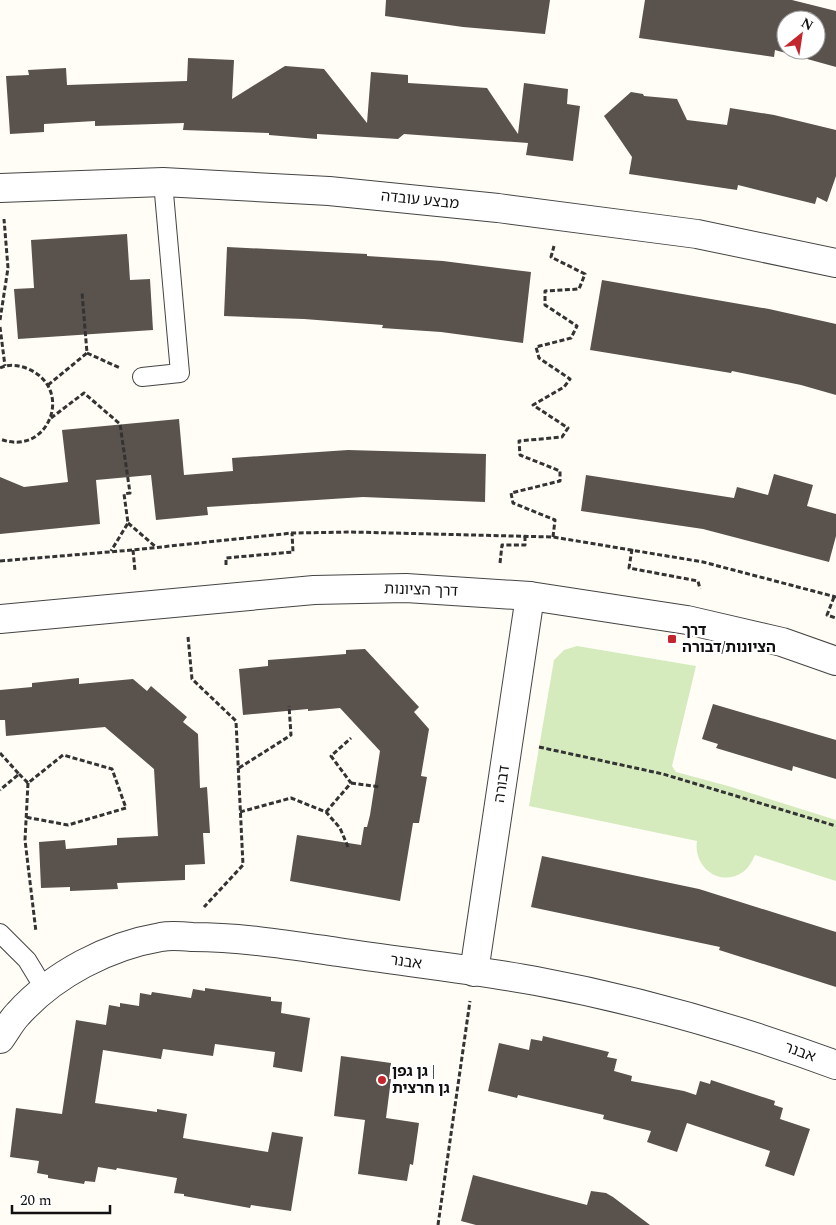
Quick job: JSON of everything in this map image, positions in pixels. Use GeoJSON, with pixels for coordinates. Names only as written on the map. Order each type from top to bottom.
{"type":"FeatureCollection","features":[{"type":"Feature","properties":{"kind":"street","name":"מבצע עובדה"},"geometry":{"type":"LineString","coordinates":[[0,188],[163,182],[329,190],[498,208],[697,234],[836,263]]}},
{"type":"Feature","properties":{"kind":"street","name":"דרך הציונות"},"geometry":{"type":"LineString","coordinates":[[0,619],[314,590],[406,588],[530,596],[687,620],[782,642],[836,660]]}},
{"type":"Feature","properties":{"kind":"street","name":"דבורה"},"geometry":{"type":"LineString","coordinates":[[472,985],[530,596]]}},
{"type":"Feature","properties":{"kind":"street","name":"אבנר"},"geometry":{"type":"LineString","coordinates":[[0,1039],[17,1014],[44,988],[78,967],[114,949],[162,936],[208,937],[280,944],[472,985],[535,981],[621,999],[780,1044],[836,1065]]}},
{"type":"Feature","properties":{"kind":"lane"},"geometry":{"type":"LineString","coordinates":[[142,377],[180,373],[163,182]]}},
{"type":"Feature","properties":{"kind":"lane"},"geometry":{"type":"LineString","coordinates":[[0,933],[27,960],[44,988]]}},
{"type":"Feature","properties":{"kind":"path"},"geometry":{"type":"LineString","coordinates":[[0,320],[8,268],[4,217]]}},
{"type":"Feature","properties":{"kind":"path"},"geometry":{"type":"LineString","coordinates":[[553,537],[555,520],[513,503],[512,493],[560,481],[560,471],[520,455],[519,441],[562,437],[568,428],[532,405],[564,387],[570,379],[538,358],[536,347],[572,338],[577,326],[545,305],[544,291],[579,289],[584,274],[551,257],[556,241]]}},
{"type":"Feature","properties":{"kind":"path"},"geometry":{"type":"LineString","coordinates":[[82,292],[87,353]]}},
{"type":"Feature","properties":{"kind":"path"},"geometry":{"type":"LineString","coordinates":[[0,327],[5,366]]}},
{"type":"Feature","properties":{"kind":"path"},"geometry":{"type":"LineString","coordinates":[[87,353],[142,377]]}},
{"type":"Feature","properties":{"kind":"path"},"geometry":{"type":"LineString","coordinates":[[48,385],[87,353]]}},
{"type":"Feature","properties":{"kind":"path"},"geometry":{"type":"LineString","coordinates":[[0,368],[5,366],[22,366],[35,371],[52,392],[54,405],[51,418],[44,430],[34,438],[21,442],[8,442],[0,439]]}},
{"type":"Feature","properties":{"kind":"path"},"geometry":{"type":"LineString","coordinates":[[51,418],[84,393],[120,424],[130,492],[124,494],[128,523],[110,552]]}},
{"type":"Feature","properties":{"kind":"path"},"geometry":{"type":"LineString","coordinates":[[128,523],[156,548]]}},
{"type":"Feature","properties":{"kind":"path"},"geometry":{"type":"LineString","coordinates":[[0,561],[156,548],[292,533],[352,532],[553,537],[702,562],[835,597],[827,615],[836,618]]}},
{"type":"Feature","properties":{"kind":"path"},"geometry":{"type":"LineString","coordinates":[[226,564],[226,558],[293,552],[292,533]]}},
{"type":"Feature","properties":{"kind":"path"},"geometry":{"type":"LineString","coordinates":[[500,563],[502,545],[525,545],[525,536]]}},
{"type":"Feature","properties":{"kind":"path"},"geometry":{"type":"LineString","coordinates":[[632,549],[629,568],[698,581],[700,589]]}},
{"type":"Feature","properties":{"kind":"path"},"geometry":{"type":"LineString","coordinates":[[133,550],[135,571]]}},
{"type":"Feature","properties":{"kind":"path"},"geometry":{"type":"LineString","coordinates":[[188,637],[192,680],[236,721],[243,865],[203,908]]}},
{"type":"Feature","properties":{"kind":"path"},"geometry":{"type":"LineString","coordinates":[[238,768],[291,735],[289,706]]}},
{"type":"Feature","properties":{"kind":"path"},"geometry":{"type":"LineString","coordinates":[[351,738],[331,756],[351,783],[380,787]]}},
{"type":"Feature","properties":{"kind":"path"},"geometry":{"type":"LineString","coordinates":[[533,745],[663,774],[836,826]]}},
{"type":"Feature","properties":{"kind":"path"},"geometry":{"type":"LineString","coordinates":[[0,753],[28,783]]}},
{"type":"Feature","properties":{"kind":"path"},"geometry":{"type":"LineString","coordinates":[[25,818],[68,825],[126,808],[112,769],[63,755],[28,783],[25,818],[25,840],[36,932]]}},
{"type":"Feature","properties":{"kind":"path"},"geometry":{"type":"LineString","coordinates":[[0,790],[19,774]]}},
{"type":"Feature","properties":{"kind":"path"},"geometry":{"type":"LineString","coordinates":[[326,812],[351,783]]}},
{"type":"Feature","properties":{"kind":"path"},"geometry":{"type":"LineString","coordinates":[[240,812],[291,798],[326,812],[340,828],[348,847]]}},
{"type":"Feature","properties":{"kind":"path"},"geometry":{"type":"LineString","coordinates":[[438,1225],[472,985]]}},
{"type":"Feature","properties":{"kind":"green space"},"geometry":{"type":"Polygon","coordinates":[[[577,646],[696,666],[672,766],[676,772],[728,786],[836,820],[836,881],[755,855],[743,872],[726,878],[717,876],[710,872],[699,859],[697,841],[529,806],[554,660],[564,650],[577,646]]]}},
{"type":"Feature","properties":{"kind":"building"},"geometry":{"type":"Polygon","coordinates":[[[386,0],[550,0],[545,34],[463,27],[385,16],[386,0]]]}},
{"type":"Feature","properties":{"kind":"building"},"geometry":{"type":"Polygon","coordinates":[[[645,0],[792,0],[836,11],[836,67],[811,60],[826,60],[826,10],[776,10],[776,50],[774,57],[639,38],[645,0]]]}},
{"type":"Feature","properties":{"kind":"building"},"geometry":{"type":"Polygon","coordinates":[[[188,58],[234,60],[232,99],[285,66],[324,69],[367,123],[371,72],[408,75],[408,83],[487,88],[518,134],[524,83],[568,89],[567,104],[580,106],[573,161],[526,155],[528,143],[404,134],[398,139],[317,134],[317,139],[269,135],[269,133],[183,130],[184,123],[95,126],[95,121],[44,124],[44,132],[10,134],[6,76],[29,75],[28,70],[66,68],[67,85],[187,81],[188,58]]]}},
{"type":"Feature","properties":{"kind":"building"},"geometry":{"type":"Polygon","coordinates":[[[631,92],[643,94],[644,96],[677,99],[687,120],[727,125],[730,108],[774,115],[836,130],[836,176],[827,202],[817,197],[815,204],[738,185],[737,190],[629,174],[632,157],[604,116],[631,92]]]}},
{"type":"Feature","properties":{"kind":"building"},"geometry":{"type":"Polygon","coordinates":[[[127,234],[130,280],[150,279],[153,330],[18,339],[14,289],[34,288],[31,240],[127,234]]]}},
{"type":"Feature","properties":{"kind":"building"},"geometry":{"type":"Polygon","coordinates":[[[227,247],[367,254],[367,256],[443,261],[531,272],[523,343],[441,332],[382,328],[383,325],[304,319],[224,316],[227,247]]]}},
{"type":"Feature","properties":{"kind":"building"},"geometry":{"type":"Polygon","coordinates":[[[602,280],[769,309],[836,324],[836,395],[801,385],[732,371],[731,373],[590,350],[602,280]]]}},
{"type":"Feature","properties":{"kind":"building"},"geometry":{"type":"Polygon","coordinates":[[[179,419],[184,475],[233,471],[232,458],[348,450],[486,454],[485,502],[363,497],[207,507],[208,515],[156,520],[151,475],[96,480],[100,524],[0,534],[0,477],[24,487],[68,482],[62,430],[179,419]]]}},
{"type":"Feature","properties":{"kind":"building"},"geometry":{"type":"Polygon","coordinates":[[[774,474],[813,485],[807,506],[836,514],[836,536],[829,562],[703,529],[581,511],[586,475],[734,498],[737,487],[768,495],[774,474]]]}},
{"type":"Feature","properties":{"kind":"building"},"geometry":{"type":"Polygon","coordinates":[[[365,649],[419,707],[414,712],[429,729],[421,776],[427,777],[419,823],[413,823],[400,901],[290,881],[297,835],[361,845],[364,827],[367,827],[370,815],[380,751],[340,708],[243,715],[239,669],[268,666],[268,660],[346,654],[346,650],[365,649]]]}},
{"type":"Feature","properties":{"kind":"building"},"geometry":{"type":"Polygon","coordinates":[[[79,678],[79,684],[133,679],[147,691],[151,686],[187,717],[183,722],[198,734],[200,788],[207,787],[210,833],[203,833],[205,864],[185,865],[185,880],[117,883],[118,889],[70,891],[70,887],[41,888],[39,842],[65,840],[66,849],[117,845],[117,838],[158,836],[154,769],[105,727],[6,736],[5,720],[0,720],[0,690],[32,687],[32,683],[79,678]]]}},
{"type":"Feature","properties":{"kind":"building"},"geometry":{"type":"Polygon","coordinates":[[[713,704],[836,740],[836,779],[793,766],[792,771],[716,748],[718,744],[702,739],[713,704]]]}},
{"type":"Feature","properties":{"kind":"building"},"geometry":{"type":"Polygon","coordinates":[[[542,856],[699,889],[836,932],[836,987],[719,950],[720,947],[531,907],[542,856]]]}},
{"type":"Feature","properties":{"kind":"building"},"geometry":{"type":"Polygon","coordinates":[[[205,988],[271,997],[271,1001],[282,1002],[281,1013],[310,1018],[302,1072],[273,1067],[275,1052],[215,1044],[213,1056],[163,1049],[161,1059],[103,1050],[95,1103],[157,1112],[157,1109],[187,1114],[183,1138],[268,1152],[272,1132],[303,1137],[291,1211],[251,1205],[250,1208],[184,1196],[184,1194],[174,1193],[177,1178],[117,1168],[116,1170],[98,1167],[95,1182],[85,1181],[84,1184],[48,1178],[48,1175],[37,1173],[39,1161],[10,1157],[16,1108],[62,1114],[76,1020],[106,1025],[109,1005],[120,1007],[120,1003],[139,1006],[140,993],[151,995],[152,992],[191,998],[193,989],[205,991],[205,988]]]}},
{"type":"Feature","properties":{"kind":"building"},"geometry":{"type":"Polygon","coordinates":[[[543,1036],[609,1052],[607,1057],[617,1059],[614,1071],[632,1076],[631,1081],[696,1095],[700,1081],[710,1084],[711,1080],[775,1101],[774,1105],[783,1108],[780,1119],[810,1129],[794,1176],[765,1166],[770,1151],[687,1123],[677,1152],[647,1142],[651,1131],[603,1119],[604,1115],[518,1095],[517,1098],[488,1091],[499,1043],[529,1050],[531,1039],[542,1041],[543,1036]]]}},
{"type":"Feature","properties":{"kind":"building"},"geometry":{"type":"Polygon","coordinates":[[[341,1056],[391,1063],[386,1118],[419,1123],[413,1165],[410,1164],[407,1181],[358,1174],[365,1120],[334,1116],[341,1056]]]}},
{"type":"Feature","properties":{"kind":"building"},"geometry":{"type":"Polygon","coordinates":[[[473,1175],[587,1205],[591,1191],[606,1193],[650,1225],[476,1225],[461,1221],[473,1175]]]}},
{"type":"Feature","properties":{"kind":"place","name":"דרך הציונות/דבורה"},"geometry":{"type":"Point","coordinates":[672,639]}},
{"type":"Feature","properties":{"kind":"place","name":"גן גפן | גן חרצית"},"geometry":{"type":"Point","coordinates":[382,1080]}}]}
